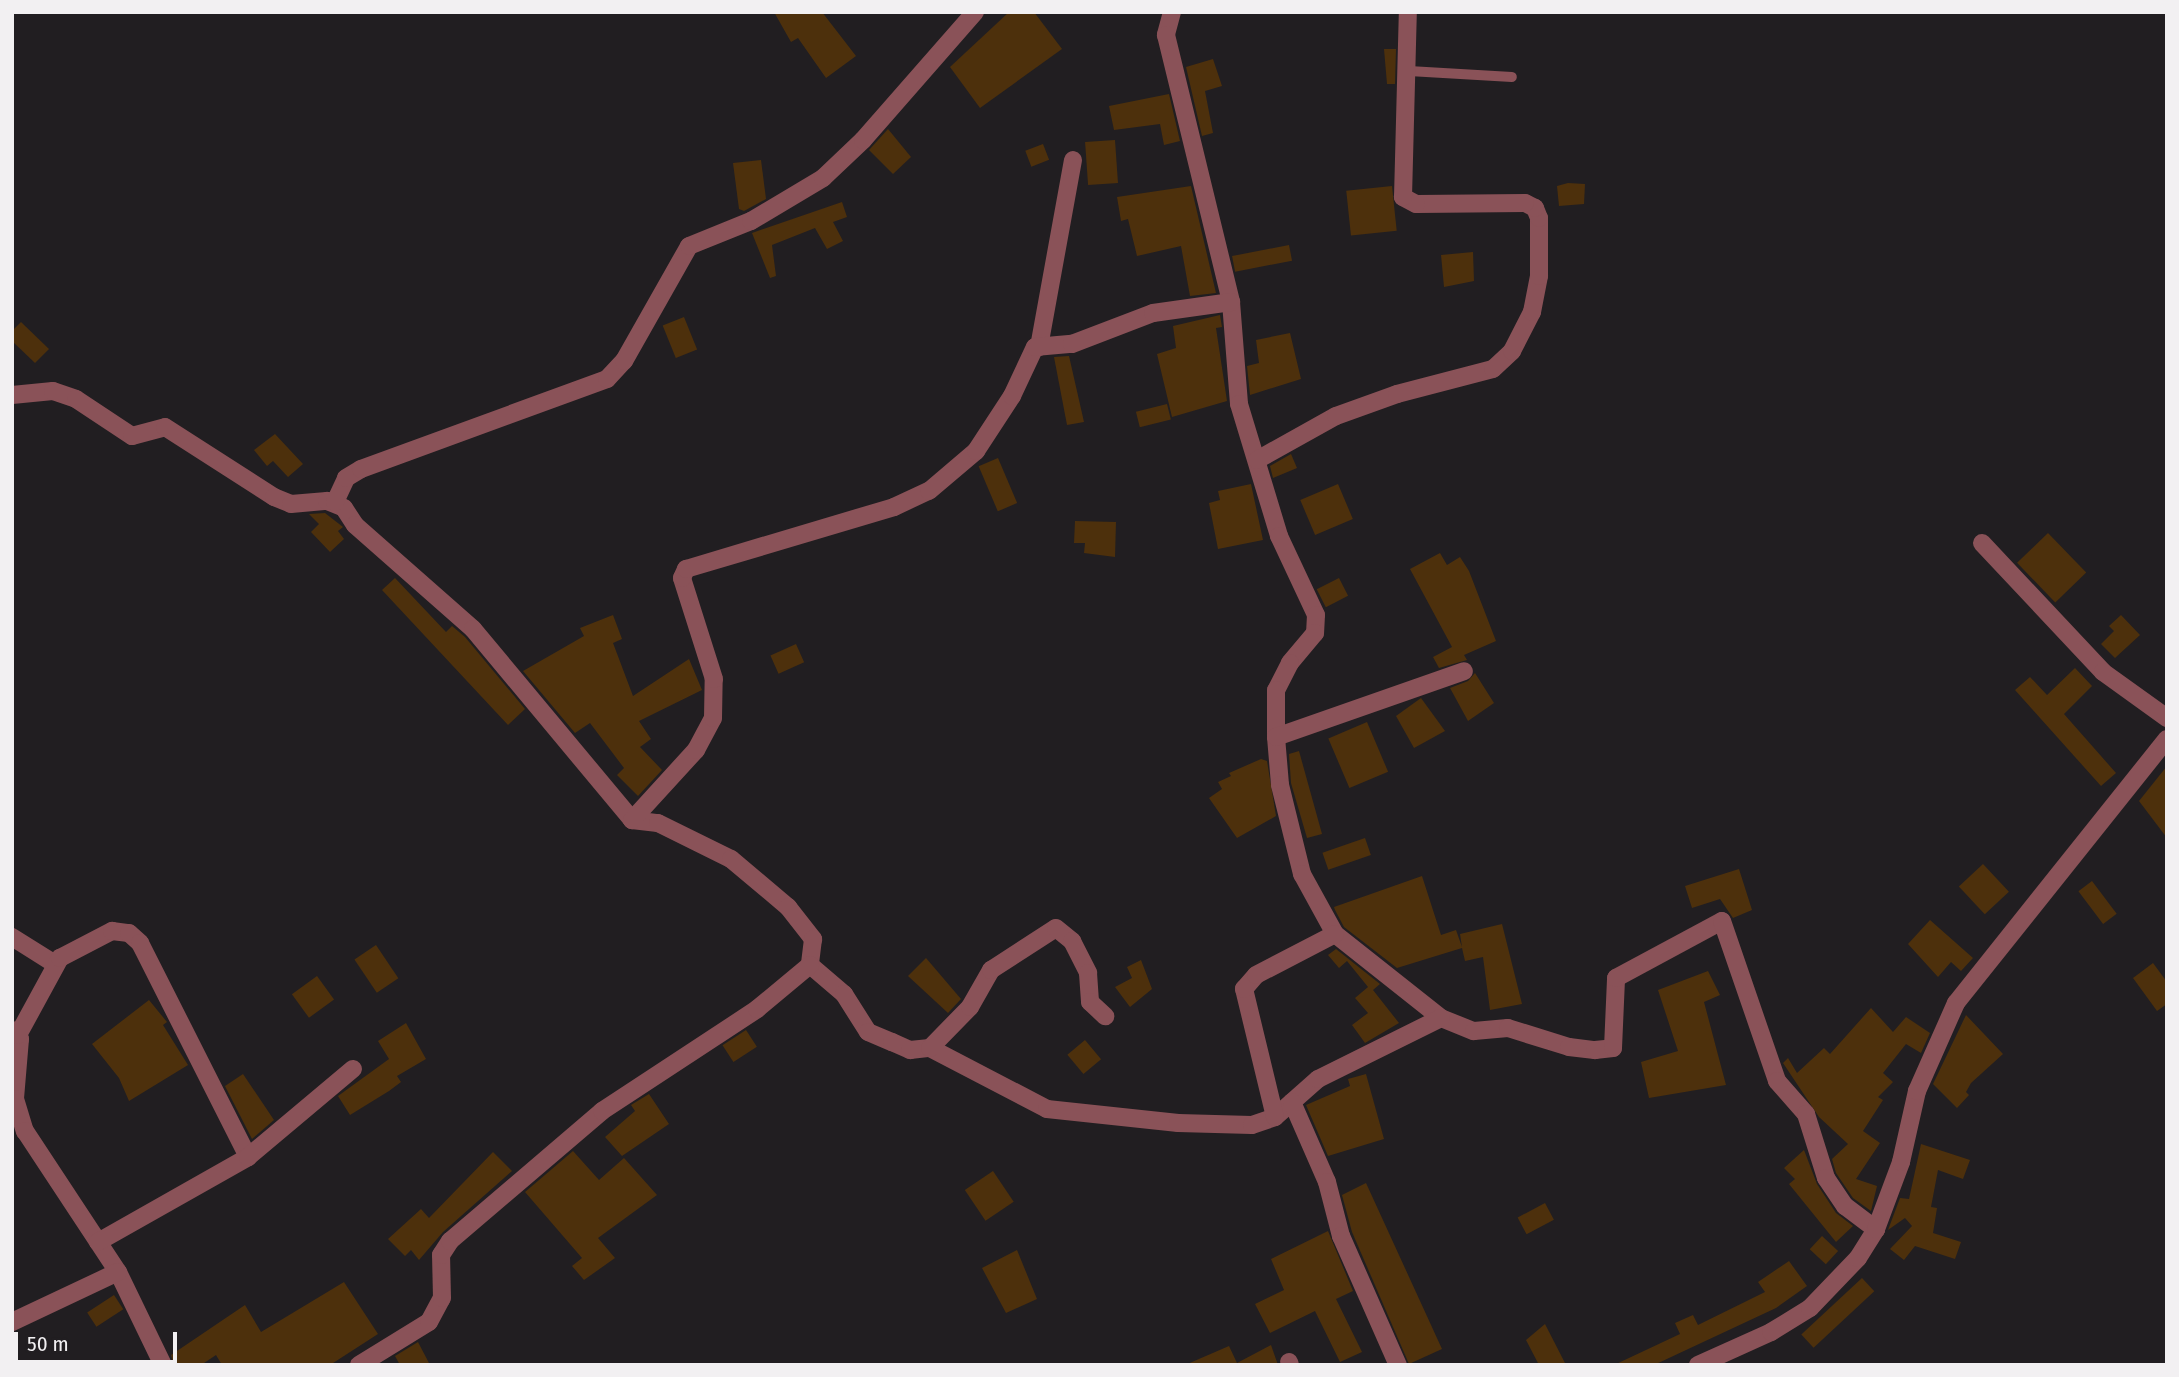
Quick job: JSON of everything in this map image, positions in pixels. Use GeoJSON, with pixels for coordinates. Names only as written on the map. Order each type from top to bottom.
{"type":"FeatureCollection","features":[{"type":"Feature","properties":{"kind":"street"},"geometry":{"type":"LineString","coordinates":[[335,502],[346,478],[361,470],[607,379],[624,361],[689,246],[751,221],[823,178],[863,140],[975,12]]}},
{"type":"Feature","properties":{"kind":"street"},"geometry":{"type":"LineString","coordinates":[[1172,12],[1165,29],[1231,302],[1240,404],[1279,536],[1317,625],[1281,677],[1276,690],[1276,737],[1280,785],[1303,874],[1335,934],[1441,1018],[1474,1031],[1508,1028],[1569,1047],[1613,1048],[1616,978],[1722,921],[1777,1081],[1806,1114],[1826,1178],[1845,1206],[1876,1229]]}},
{"type":"Feature","properties":{"kind":"street"},"geometry":{"type":"LineString","coordinates":[[1257,460],[1336,416],[1397,394],[1493,369],[1523,335],[1539,276],[1537,212],[1525,203],[1406,201],[1401,191],[1409,71],[1408,12]]}},
{"type":"Feature","properties":{"kind":"street"},"geometry":{"type":"LineString","coordinates":[[1039,347],[1073,160]]}},
{"type":"Feature","properties":{"kind":"street"},"geometry":{"type":"LineString","coordinates":[[632,820],[696,750],[713,718],[713,679],[684,583],[686,569],[881,512],[929,491],[976,451],[1012,396],[1035,347],[1072,344],[1153,313],[1231,302]]}},
{"type":"Feature","properties":{"kind":"street"},"geometry":{"type":"LineString","coordinates":[[12,395],[53,391],[76,399],[132,436],[165,428],[274,498],[291,504],[335,502],[473,629],[632,820],[658,824],[731,859],[800,919],[813,939],[810,965],[782,984],[757,1009],[603,1111],[450,1241],[440,1255],[442,1297],[429,1322],[359,1365]]}},
{"type":"Feature","properties":{"kind":"street"},"geometry":{"type":"LineString","coordinates":[[1982,543],[2103,672],[2167,718]]}},
{"type":"Feature","properties":{"kind":"street"},"geometry":{"type":"LineString","coordinates":[[1276,737],[1464,671]]}},
{"type":"Feature","properties":{"kind":"street"},"geometry":{"type":"LineString","coordinates":[[1698,1365],[1771,1332],[1810,1308],[1833,1289],[1876,1229],[1901,1162],[1917,1091],[1956,1003],[2167,739]]}},
{"type":"Feature","properties":{"kind":"street"},"geometry":{"type":"LineString","coordinates":[[930,1048],[970,1007],[991,970],[1056,928],[1072,941],[1088,973],[1090,1002],[1105,1016]]}},
{"type":"Feature","properties":{"kind":"street"},"geometry":{"type":"LineString","coordinates":[[163,1365],[118,1272],[25,1131],[15,1099],[15,1033],[55,964],[66,953],[112,931],[135,937],[248,1157]]}},
{"type":"Feature","properties":{"kind":"street"},"geometry":{"type":"LineString","coordinates":[[1275,1117],[1244,989],[1256,975],[1335,934]]}},
{"type":"Feature","properties":{"kind":"street"},"geometry":{"type":"LineString","coordinates":[[12,937],[55,964]]}},
{"type":"Feature","properties":{"kind":"street"},"geometry":{"type":"LineString","coordinates":[[810,965],[844,994],[868,1032],[910,1050],[930,1048],[1028,1101],[1062,1112],[1239,1125],[1275,1117],[1318,1079],[1441,1018]]}},
{"type":"Feature","properties":{"kind":"street"},"geometry":{"type":"LineString","coordinates":[[98,1242],[248,1157],[353,1069]]}},
{"type":"Feature","properties":{"kind":"street"},"geometry":{"type":"LineString","coordinates":[[1292,1102],[1327,1182],[1341,1236],[1398,1365]]}},
{"type":"Feature","properties":{"kind":"street"},"geometry":{"type":"LineString","coordinates":[[12,1322],[118,1272]]}},
{"type":"Feature","properties":{"kind":"lane"},"geometry":{"type":"LineString","coordinates":[[1409,71],[1512,76]]}},
{"type":"Feature","properties":{"kind":"building"},"geometry":{"type":"Polygon","coordinates":[[[774,12],[822,12],[856,56],[826,78],[798,38],[791,42],[774,12]]]}},
{"type":"Feature","properties":{"kind":"building"},"geometry":{"type":"Polygon","coordinates":[[[1009,12],[1034,12],[1062,49],[980,108],[950,67],[1009,12]]]}},
{"type":"Feature","properties":{"kind":"building"},"geometry":{"type":"Polygon","coordinates":[[[1384,49],[1396,49],[1395,84],[1387,84],[1384,49]]]}},
{"type":"Feature","properties":{"kind":"building"},"geometry":{"type":"Polygon","coordinates":[[[1213,59],[1222,86],[1205,91],[1213,133],[1202,136],[1186,67],[1213,59]]]}},
{"type":"Feature","properties":{"kind":"building"},"geometry":{"type":"Polygon","coordinates":[[[1169,94],[1180,141],[1164,145],[1160,124],[1114,130],[1109,106],[1169,94]]]}},
{"type":"Feature","properties":{"kind":"building"},"geometry":{"type":"Polygon","coordinates":[[[888,129],[911,157],[893,174],[869,150],[888,129]]]}},
{"type":"Feature","properties":{"kind":"building"},"geometry":{"type":"Polygon","coordinates":[[[1115,140],[1118,183],[1088,185],[1085,142],[1115,140]]]}},
{"type":"Feature","properties":{"kind":"building"},"geometry":{"type":"Polygon","coordinates":[[[1043,144],[1049,160],[1031,167],[1025,151],[1043,144]]]}},
{"type":"Feature","properties":{"kind":"building"},"geometry":{"type":"Polygon","coordinates":[[[761,160],[766,199],[744,211],[739,209],[733,163],[761,160]]]}},
{"type":"Feature","properties":{"kind":"building"},"geometry":{"type":"Polygon","coordinates":[[[1568,183],[1585,184],[1584,204],[1559,206],[1557,186],[1568,183]]]}},
{"type":"Feature","properties":{"kind":"building"},"geometry":{"type":"Polygon","coordinates":[[[1191,186],[1216,293],[1190,296],[1181,246],[1137,256],[1128,219],[1121,221],[1117,197],[1191,186]]]}},
{"type":"Feature","properties":{"kind":"building"},"geometry":{"type":"Polygon","coordinates":[[[1392,186],[1397,231],[1351,236],[1346,191],[1392,186]]]}},
{"type":"Feature","properties":{"kind":"building"},"geometry":{"type":"Polygon","coordinates":[[[842,202],[847,217],[833,222],[843,241],[827,249],[815,228],[772,245],[776,276],[770,278],[752,233],[842,202]]]}},
{"type":"Feature","properties":{"kind":"building"},"geometry":{"type":"Polygon","coordinates":[[[1289,245],[1292,261],[1235,272],[1232,256],[1289,245]]]}},
{"type":"Feature","properties":{"kind":"building"},"geometry":{"type":"Polygon","coordinates":[[[1473,252],[1474,281],[1444,287],[1441,255],[1473,252]]]}},
{"type":"Feature","properties":{"kind":"building"},"geometry":{"type":"Polygon","coordinates":[[[1220,315],[1222,327],[1216,328],[1227,401],[1172,417],[1157,354],[1176,348],[1173,326],[1220,315]]]}},
{"type":"Feature","properties":{"kind":"building"},"geometry":{"type":"Polygon","coordinates":[[[684,317],[697,349],[676,358],[663,326],[684,317]]]}},
{"type":"Feature","properties":{"kind":"building"},"geometry":{"type":"Polygon","coordinates":[[[21,322],[49,349],[35,363],[12,341],[12,331],[21,322]]]}},
{"type":"Feature","properties":{"kind":"building"},"geometry":{"type":"Polygon","coordinates":[[[1290,333],[1301,379],[1250,395],[1247,366],[1259,363],[1256,340],[1290,333]]]}},
{"type":"Feature","properties":{"kind":"building"},"geometry":{"type":"Polygon","coordinates":[[[1069,356],[1084,422],[1067,425],[1054,357],[1069,356]]]}},
{"type":"Feature","properties":{"kind":"building"},"geometry":{"type":"Polygon","coordinates":[[[1167,404],[1171,420],[1140,427],[1136,412],[1167,404]]]}},
{"type":"Feature","properties":{"kind":"building"},"geometry":{"type":"Polygon","coordinates":[[[275,434],[303,464],[288,477],[273,461],[267,466],[254,450],[275,434]]]}},
{"type":"Feature","properties":{"kind":"building"},"geometry":{"type":"Polygon","coordinates":[[[1291,454],[1297,468],[1273,478],[1270,466],[1291,454]]]}},
{"type":"Feature","properties":{"kind":"building"},"geometry":{"type":"Polygon","coordinates":[[[998,458],[1017,503],[998,511],[979,466],[998,458]]]}},
{"type":"Feature","properties":{"kind":"building"},"geometry":{"type":"Polygon","coordinates":[[[1251,484],[1263,540],[1218,549],[1209,503],[1220,500],[1218,491],[1251,484]]]}},
{"type":"Feature","properties":{"kind":"building"},"geometry":{"type":"Polygon","coordinates":[[[1338,484],[1353,519],[1315,535],[1300,500],[1338,484]]]}},
{"type":"Feature","properties":{"kind":"building"},"geometry":{"type":"Polygon","coordinates":[[[325,513],[343,527],[338,531],[344,539],[330,552],[311,532],[319,524],[309,514],[325,513]]]}},
{"type":"Feature","properties":{"kind":"building"},"geometry":{"type":"Polygon","coordinates":[[[1075,521],[1116,522],[1115,557],[1084,553],[1085,543],[1074,543],[1075,521]]]}},
{"type":"Feature","properties":{"kind":"building"},"geometry":{"type":"Polygon","coordinates":[[[2048,533],[2086,573],[2055,602],[2017,563],[2048,533]]]}},
{"type":"Feature","properties":{"kind":"building"},"geometry":{"type":"Polygon","coordinates":[[[1440,553],[1447,565],[1460,557],[1469,571],[1496,641],[1464,655],[1467,660],[1439,668],[1433,657],[1452,647],[1410,569],[1440,553]]]}},
{"type":"Feature","properties":{"kind":"building"},"geometry":{"type":"Polygon","coordinates":[[[395,578],[446,632],[452,626],[465,637],[525,709],[508,725],[382,590],[395,578]]]}},
{"type":"Feature","properties":{"kind":"building"},"geometry":{"type":"Polygon","coordinates":[[[1339,578],[1348,596],[1326,607],[1317,589],[1339,578]]]}},
{"type":"Feature","properties":{"kind":"building"},"geometry":{"type":"Polygon","coordinates":[[[613,615],[622,639],[613,643],[633,696],[689,659],[702,690],[639,721],[651,739],[640,747],[662,770],[638,796],[617,775],[624,768],[590,723],[575,733],[523,671],[584,636],[580,628],[613,615]]]}},
{"type":"Feature","properties":{"kind":"building"},"geometry":{"type":"Polygon","coordinates":[[[2121,615],[2140,635],[2115,658],[2101,644],[2114,631],[2109,626],[2121,615]]]}},
{"type":"Feature","properties":{"kind":"building"},"geometry":{"type":"Polygon","coordinates":[[[796,644],[804,662],[779,674],[770,655],[796,644]]]}},
{"type":"Feature","properties":{"kind":"building"},"geometry":{"type":"Polygon","coordinates":[[[2075,668],[2092,686],[2064,714],[2116,773],[2101,786],[2015,690],[2030,677],[2047,695],[2075,668]]]}},
{"type":"Feature","properties":{"kind":"building"},"geometry":{"type":"Polygon","coordinates":[[[1475,673],[1494,703],[1468,721],[1450,688],[1468,681],[1475,673]]]}},
{"type":"Feature","properties":{"kind":"building"},"geometry":{"type":"Polygon","coordinates":[[[1421,698],[1445,731],[1414,748],[1396,716],[1421,698]]]}},
{"type":"Feature","properties":{"kind":"building"},"geometry":{"type":"Polygon","coordinates":[[[1367,722],[1388,772],[1349,788],[1328,738],[1367,722]]]}},
{"type":"Feature","properties":{"kind":"building"},"geometry":{"type":"Polygon","coordinates":[[[1299,751],[1322,834],[1307,838],[1291,783],[1289,754],[1299,751]]]}},
{"type":"Feature","properties":{"kind":"building"},"geometry":{"type":"Polygon","coordinates":[[[1261,759],[1267,761],[1276,816],[1237,838],[1209,798],[1222,789],[1218,782],[1231,776],[1229,773],[1261,759]]]}},
{"type":"Feature","properties":{"kind":"building"},"geometry":{"type":"Polygon","coordinates":[[[2167,766],[2167,838],[2139,801],[2167,766]]]}},
{"type":"Feature","properties":{"kind":"building"},"geometry":{"type":"Polygon","coordinates":[[[1365,838],[1371,855],[1328,870],[1322,853],[1365,838]]]}},
{"type":"Feature","properties":{"kind":"building"},"geometry":{"type":"Polygon","coordinates":[[[1983,864],[2009,892],[1985,914],[1959,887],[1983,864]]]}},
{"type":"Feature","properties":{"kind":"building"},"geometry":{"type":"Polygon","coordinates":[[[1739,869],[1752,910],[1733,918],[1720,899],[1692,908],[1685,886],[1739,869]]]}},
{"type":"Feature","properties":{"kind":"building"},"geometry":{"type":"Polygon","coordinates":[[[1422,876],[1441,935],[1456,930],[1462,947],[1460,934],[1502,924],[1522,1004],[1490,1010],[1483,957],[1465,961],[1462,948],[1397,968],[1344,927],[1335,910],[1334,907],[1422,876]]]}},
{"type":"Feature","properties":{"kind":"building"},"geometry":{"type":"Polygon","coordinates":[[[2092,881],[2117,914],[2103,924],[2078,891],[2092,881]]]}},
{"type":"Feature","properties":{"kind":"building"},"geometry":{"type":"Polygon","coordinates":[[[1930,920],[1973,958],[1961,971],[1951,962],[1938,977],[1908,944],[1930,920]]]}},
{"type":"Feature","properties":{"kind":"building"},"geometry":{"type":"Polygon","coordinates":[[[376,945],[398,978],[377,993],[354,960],[376,945]]]}},
{"type":"Feature","properties":{"kind":"building"},"geometry":{"type":"Polygon","coordinates":[[[1336,949],[1380,984],[1373,990],[1399,1023],[1365,1043],[1352,1025],[1368,1013],[1355,998],[1368,987],[1347,961],[1339,968],[1328,955],[1336,949]]]}},
{"type":"Feature","properties":{"kind":"building"},"geometry":{"type":"Polygon","coordinates":[[[926,958],[961,999],[948,1013],[908,976],[926,958]]]}},
{"type":"Feature","properties":{"kind":"building"},"geometry":{"type":"Polygon","coordinates":[[[1141,960],[1152,989],[1130,1007],[1115,987],[1132,978],[1127,967],[1141,960]]]}},
{"type":"Feature","properties":{"kind":"building"},"geometry":{"type":"Polygon","coordinates":[[[2153,963],[2167,982],[2167,1004],[2157,1011],[2133,978],[2153,963]]]}},
{"type":"Feature","properties":{"kind":"building"},"geometry":{"type":"Polygon","coordinates":[[[1708,971],[1720,995],[1704,1002],[1726,1085],[1649,1098],[1641,1062],[1678,1051],[1658,990],[1708,971]]]}},
{"type":"Feature","properties":{"kind":"building"},"geometry":{"type":"Polygon","coordinates":[[[317,976],[334,999],[309,1018],[292,994],[317,976]]]}},
{"type":"Feature","properties":{"kind":"building"},"geometry":{"type":"Polygon","coordinates":[[[149,1000],[167,1022],[163,1025],[188,1065],[129,1101],[119,1078],[92,1044],[149,1000]]]}},
{"type":"Feature","properties":{"kind":"building"},"geometry":{"type":"Polygon","coordinates":[[[1871,1008],[1893,1032],[1906,1017],[1930,1033],[1921,1053],[1906,1044],[1883,1073],[1893,1082],[1878,1097],[1883,1100],[1863,1131],[1880,1143],[1856,1179],[1877,1186],[1871,1211],[1853,1198],[1836,1173],[1832,1159],[1848,1144],[1819,1117],[1783,1063],[1788,1058],[1797,1073],[1824,1048],[1830,1054],[1871,1008]]]}},
{"type":"Feature","properties":{"kind":"building"},"geometry":{"type":"Polygon","coordinates":[[[1966,1015],[2003,1054],[1971,1083],[1966,1092],[1969,1095],[1957,1108],[1933,1084],[1966,1015]]]}},
{"type":"Feature","properties":{"kind":"building"},"geometry":{"type":"Polygon","coordinates":[[[406,1023],[426,1059],[397,1076],[401,1082],[389,1091],[350,1115],[338,1096],[389,1059],[378,1041],[406,1023]]]}},
{"type":"Feature","properties":{"kind":"building"},"geometry":{"type":"Polygon","coordinates":[[[746,1030],[757,1047],[733,1062],[723,1045],[746,1030]]]}},
{"type":"Feature","properties":{"kind":"building"},"geometry":{"type":"Polygon","coordinates":[[[1085,1040],[1101,1059],[1083,1074],[1067,1055],[1085,1040]]]}},
{"type":"Feature","properties":{"kind":"building"},"geometry":{"type":"Polygon","coordinates":[[[243,1074],[274,1120],[252,1139],[225,1086],[243,1074]]]}},
{"type":"Feature","properties":{"kind":"building"},"geometry":{"type":"Polygon","coordinates":[[[1366,1074],[1384,1139],[1328,1156],[1306,1105],[1350,1086],[1348,1079],[1366,1074]]]}},
{"type":"Feature","properties":{"kind":"building"},"geometry":{"type":"Polygon","coordinates":[[[649,1094],[669,1124],[622,1156],[605,1137],[635,1111],[631,1105],[649,1094]]]}},
{"type":"Feature","properties":{"kind":"building"},"geometry":{"type":"Polygon","coordinates":[[[1921,1144],[1970,1160],[1963,1179],[1938,1170],[1931,1207],[1937,1208],[1933,1233],[1961,1242],[1955,1259],[1915,1246],[1904,1260],[1890,1249],[1912,1226],[1905,1218],[1888,1230],[1900,1198],[1909,1199],[1921,1144]]]}},
{"type":"Feature","properties":{"kind":"building"},"geometry":{"type":"Polygon","coordinates":[[[1804,1150],[1817,1184],[1836,1213],[1853,1226],[1836,1242],[1789,1184],[1795,1179],[1784,1168],[1804,1150]]]}},
{"type":"Feature","properties":{"kind":"building"},"geometry":{"type":"Polygon","coordinates":[[[573,1151],[599,1180],[624,1158],[657,1195],[598,1238],[615,1258],[584,1280],[572,1266],[582,1258],[525,1192],[573,1151]]]}},
{"type":"Feature","properties":{"kind":"building"},"geometry":{"type":"Polygon","coordinates":[[[493,1152],[512,1171],[443,1232],[419,1260],[411,1250],[405,1256],[388,1239],[421,1209],[429,1218],[493,1152]]]}},
{"type":"Feature","properties":{"kind":"building"},"geometry":{"type":"Polygon","coordinates":[[[993,1171],[1014,1202],[986,1221],[965,1190],[993,1171]]]}},
{"type":"Feature","properties":{"kind":"building"},"geometry":{"type":"Polygon","coordinates":[[[1366,1183],[1442,1349],[1409,1364],[1352,1232],[1342,1195],[1366,1183]]]}},
{"type":"Feature","properties":{"kind":"building"},"geometry":{"type":"Polygon","coordinates":[[[1545,1203],[1554,1220],[1527,1234],[1518,1218],[1545,1203]]]}},
{"type":"Feature","properties":{"kind":"building"},"geometry":{"type":"Polygon","coordinates":[[[1328,1231],[1353,1291],[1336,1299],[1362,1352],[1340,1362],[1315,1311],[1270,1333],[1255,1304],[1284,1290],[1271,1259],[1328,1231]]]}},
{"type":"Feature","properties":{"kind":"building"},"geometry":{"type":"Polygon","coordinates":[[[1822,1236],[1838,1251],[1826,1264],[1810,1249],[1822,1236]]]}},
{"type":"Feature","properties":{"kind":"building"},"geometry":{"type":"Polygon","coordinates":[[[1017,1250],[1037,1299],[1006,1313],[982,1268],[1017,1250]]]}},
{"type":"Feature","properties":{"kind":"building"},"geometry":{"type":"Polygon","coordinates":[[[1789,1261],[1807,1286],[1776,1308],[1654,1365],[1614,1365],[1680,1334],[1675,1323],[1693,1315],[1698,1325],[1765,1292],[1758,1282],[1789,1261]]]}},
{"type":"Feature","properties":{"kind":"building"},"geometry":{"type":"Polygon","coordinates":[[[1862,1278],[1874,1291],[1814,1348],[1801,1335],[1862,1278]]]}},
{"type":"Feature","properties":{"kind":"building"},"geometry":{"type":"Polygon","coordinates":[[[344,1282],[378,1334],[330,1365],[222,1365],[216,1355],[201,1365],[174,1365],[171,1355],[245,1305],[261,1332],[344,1282]]]}},
{"type":"Feature","properties":{"kind":"building"},"geometry":{"type":"Polygon","coordinates":[[[114,1295],[123,1309],[96,1327],[87,1312],[114,1295]]]}},
{"type":"Feature","properties":{"kind":"building"},"geometry":{"type":"Polygon","coordinates":[[[1545,1324],[1566,1365],[1539,1365],[1526,1340],[1545,1324]]]}},
{"type":"Feature","properties":{"kind":"building"},"geometry":{"type":"Polygon","coordinates":[[[418,1342],[430,1365],[400,1365],[395,1356],[418,1342]]]}},
{"type":"Feature","properties":{"kind":"building"},"geometry":{"type":"Polygon","coordinates":[[[1271,1345],[1278,1365],[1185,1365],[1229,1346],[1237,1363],[1271,1345]]]}}]}
